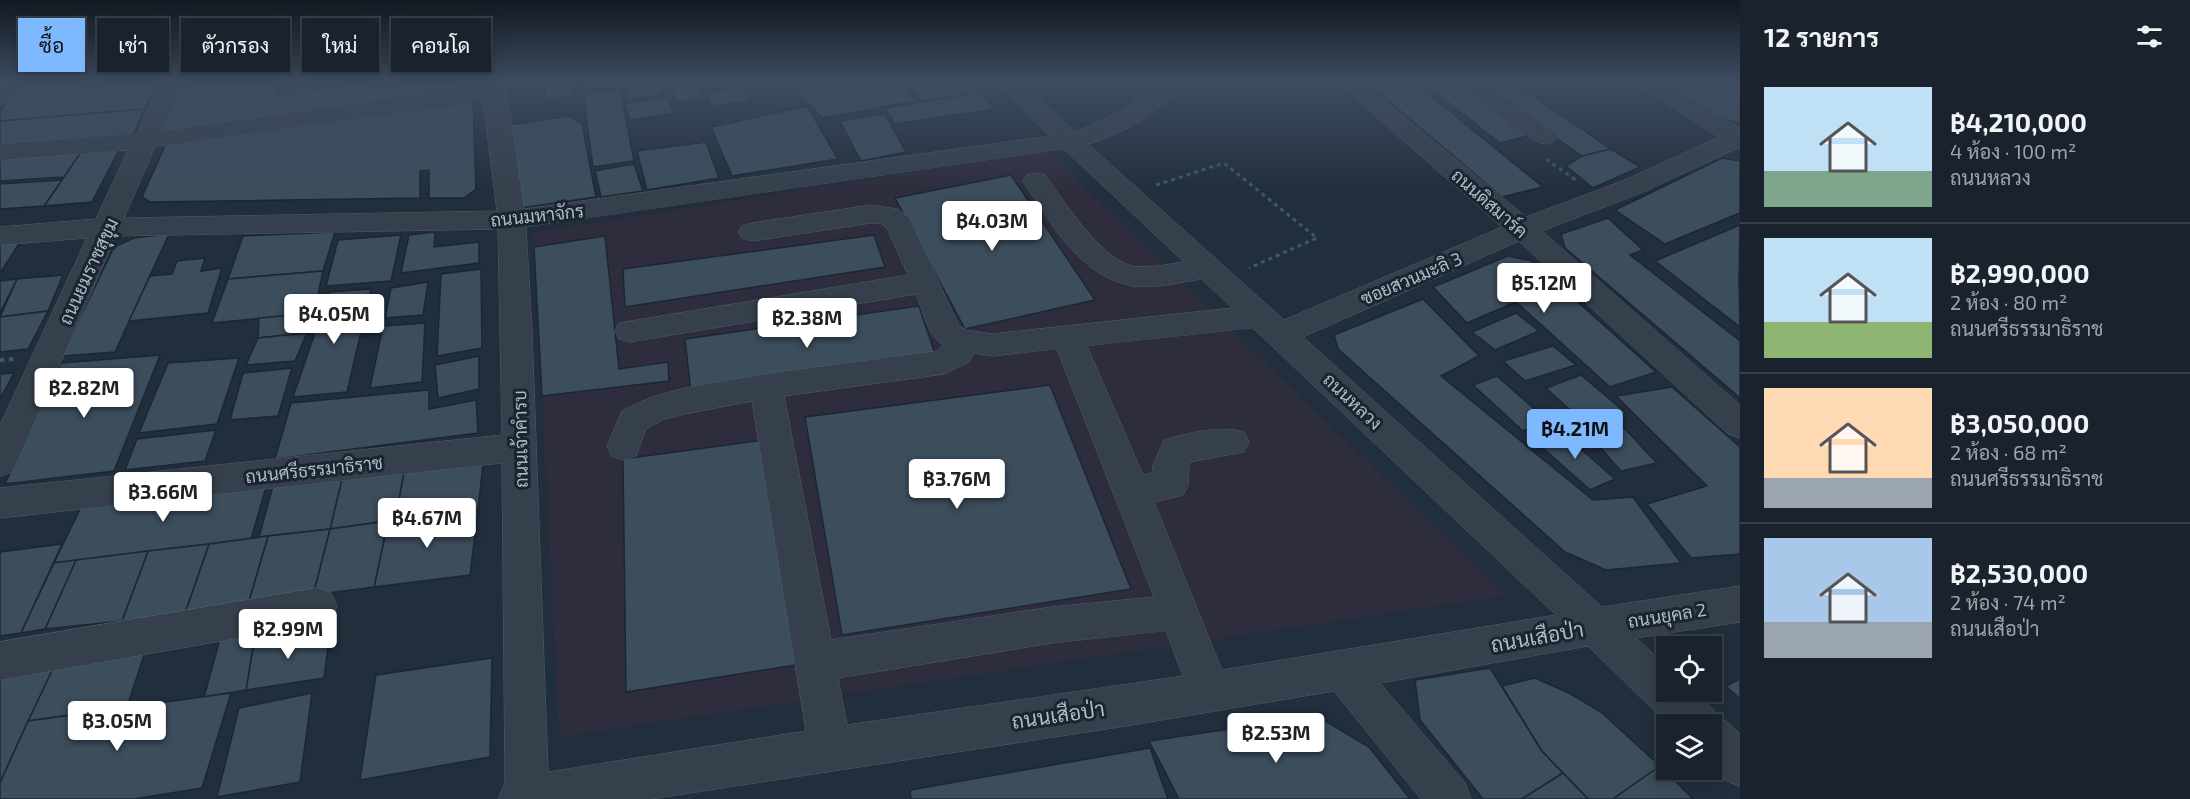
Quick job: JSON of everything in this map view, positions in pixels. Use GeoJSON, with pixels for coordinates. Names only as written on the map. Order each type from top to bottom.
{"type":"FeatureCollection","features":[{"type":"Feature","properties":{"kind":"street","name":"ถนนยมราชสุขุม"},"geometry":{"type":"LineString","coordinates":[[0,462],[156,117]]}},
{"type":"Feature","properties":{"kind":"street"},"geometry":{"type":"LineString","coordinates":[[0,152],[146,141],[293,117]]}},
{"type":"Feature","properties":{"kind":"street","name":"ถนนเจ้าคำรบ"},"geometry":{"type":"LineString","coordinates":[[498,117],[512,220],[520,447],[524,799]]}},
{"type":"Feature","properties":{"kind":"street","name":"ถนนหลวง"},"geometry":{"type":"LineString","coordinates":[[1045,117],[1687,714]]}},
{"type":"Feature","properties":{"kind":"street","name":"ถนนมหาจักร"},"geometry":{"type":"LineString","coordinates":[[0,236],[108,228],[512,220],[1070,141],[1118,125],[1129,117]]}},
{"type":"Feature","properties":{"kind":"street","name":"ถนนดิสมาร์ค"},"geometry":{"type":"LineString","coordinates":[[1390,117],[1522,230],[1740,425]]}},
{"type":"Feature","properties":{"kind":"street"},"geometry":{"type":"LineString","coordinates":[[1518,117],[1545,136]]}},
{"type":"Feature","properties":{"kind":"street"},"geometry":{"type":"LineString","coordinates":[[1706,117],[1739,138]]}},
{"type":"Feature","properties":{"kind":"street","name":"ซอยสวนมะลิ 3"},"geometry":{"type":"LineString","coordinates":[[961,340],[992,345],[1068,337],[1270,325],[1600,199],[1739,138]]}},
{"type":"Feature","properties":{"kind":"street"},"geometry":{"type":"LineString","coordinates":[[1036,181],[1073,234],[1113,270],[1133,276],[1215,275]]}},
{"type":"Feature","properties":{"kind":"street"},"geometry":{"type":"LineString","coordinates":[[624,446],[634,420],[655,408],[766,386],[944,362],[958,354],[961,340],[947,333],[898,223],[887,215],[871,214],[752,232]]}},
{"type":"Feature","properties":{"kind":"street"},"geometry":{"type":"LineString","coordinates":[[630,331],[926,282]]}},
{"type":"Feature","properties":{"kind":"street"},"geometry":{"type":"LineString","coordinates":[[1068,337],[1132,490],[1210,692]]}},
{"type":"Feature","properties":{"kind":"street"},"geometry":{"type":"LineString","coordinates":[[766,386],[830,747]]}},
{"type":"Feature","properties":{"kind":"street"},"geometry":{"type":"LineString","coordinates":[[1132,490],[1170,485],[1170,465],[1176,450],[1232,442]]}},
{"type":"Feature","properties":{"kind":"street","name":"ถนนศรีธรรมาธิราช"},"geometry":{"type":"LineString","coordinates":[[0,503],[520,447]]}},
{"type":"Feature","properties":{"kind":"street","name":"ถนนยุคล 2"},"geometry":{"type":"LineString","coordinates":[[1595,626],[1740,604]]}},
{"type":"Feature","properties":{"kind":"street"},"geometry":{"type":"LineString","coordinates":[[0,661],[317,606]]}},
{"type":"Feature","properties":{"kind":"street"},"geometry":{"type":"LineString","coordinates":[[815,662],[1052,626],[1179,612]]}},
{"type":"Feature","properties":{"kind":"street","name":"ถนนเสือป่า"},"geometry":{"type":"LineString","coordinates":[[524,799],[830,747],[1210,692],[1595,626]]}},
{"type":"Feature","properties":{"kind":"street"},"geometry":{"type":"LineString","coordinates":[[1343,670],[1449,799]]}},
{"type":"Feature","properties":{"kind":"street"},"geometry":{"type":"LineString","coordinates":[[1722,747],[1740,765]]}},
{"type":"Feature","properties":{"kind":"path"},"geometry":{"type":"LineString","coordinates":[[1545,136],[1523,142],[1600,199]]}},
{"type":"Feature","properties":{"kind":"path"},"geometry":{"type":"LineString","coordinates":[[1127,194],[1224,163],[1317,238],[1215,275]]}},
{"type":"Feature","properties":{"kind":"shaded area"},"geometry":{"type":"Polygon","coordinates":[[[1048,151],[1506,596],[559,737],[534,232],[1048,151]]]}},
{"type":"Feature","properties":{"kind":"building"},"geometry":{"type":"Polygon","coordinates":[[[0,117],[45,117],[0,121],[0,117]]]}},
{"type":"Feature","properties":{"kind":"building"},"geometry":{"type":"Polygon","coordinates":[[[45,117],[141,117],[134,134],[0,145],[0,121],[45,117]]]}},
{"type":"Feature","properties":{"kind":"building"},"geometry":{"type":"Polygon","coordinates":[[[166,117],[268,117],[159,134],[166,117]]]}},
{"type":"Feature","properties":{"kind":"building"},"geometry":{"type":"Polygon","coordinates":[[[357,117],[474,117],[476,189],[464,198],[429,198],[429,170],[420,171],[420,198],[150,202],[142,197],[166,144],[357,117]]]}},
{"type":"Feature","properties":{"kind":"building"},"geometry":{"type":"Polygon","coordinates":[[[560,117],[571,117],[582,124],[596,197],[521,208],[509,125],[560,117]]]}},
{"type":"Feature","properties":{"kind":"building"},"geometry":{"type":"Polygon","coordinates":[[[586,117],[626,117],[634,161],[593,167],[586,117]]]}},
{"type":"Feature","properties":{"kind":"building"},"geometry":{"type":"Polygon","coordinates":[[[629,117],[647,117],[630,120],[629,117]]]}},
{"type":"Feature","properties":{"kind":"building"},"geometry":{"type":"Polygon","coordinates":[[[755,117],[814,117],[838,159],[732,176],[711,127],[755,117]]]}},
{"type":"Feature","properties":{"kind":"building"},"geometry":{"type":"Polygon","coordinates":[[[864,117],[887,117],[906,152],[861,161],[840,121],[864,117]]]}},
{"type":"Feature","properties":{"kind":"building"},"geometry":{"type":"Polygon","coordinates":[[[891,117],[939,117],[895,124],[891,117]]]}},
{"type":"Feature","properties":{"kind":"building"},"geometry":{"type":"Polygon","coordinates":[[[1408,117],[1457,117],[1543,187],[1502,197],[1408,117]]]}},
{"type":"Feature","properties":{"kind":"building"},"geometry":{"type":"Polygon","coordinates":[[[1467,117],[1503,117],[1528,136],[1500,143],[1467,117]]]}},
{"type":"Feature","properties":{"kind":"building"},"geometry":{"type":"Polygon","coordinates":[[[1526,117],[1564,117],[1611,149],[1582,156],[1526,117]]]}},
{"type":"Feature","properties":{"kind":"building"},"geometry":{"type":"Polygon","coordinates":[[[1720,117],[1740,117],[1740,123],[1720,117]]]}},
{"type":"Feature","properties":{"kind":"building"},"geometry":{"type":"Polygon","coordinates":[[[706,142],[719,178],[647,190],[637,151],[706,142]]]}},
{"type":"Feature","properties":{"kind":"building"},"geometry":{"type":"Polygon","coordinates":[[[1611,149],[1640,167],[1593,188],[1566,166],[1582,156],[1611,149]]]}},
{"type":"Feature","properties":{"kind":"building"},"geometry":{"type":"Polygon","coordinates":[[[119,150],[92,202],[44,206],[81,152],[119,150]]]}},
{"type":"Feature","properties":{"kind":"building"},"geometry":{"type":"Polygon","coordinates":[[[81,152],[64,177],[0,181],[0,158],[81,152]]]}},
{"type":"Feature","properties":{"kind":"building"},"geometry":{"type":"Polygon","coordinates":[[[1722,158],[1740,161],[1740,213],[1665,244],[1615,210],[1722,158]]]}},
{"type":"Feature","properties":{"kind":"building"},"geometry":{"type":"Polygon","coordinates":[[[634,164],[643,191],[601,197],[595,171],[634,164]]]}},
{"type":"Feature","properties":{"kind":"building"},"geometry":{"type":"Polygon","coordinates":[[[1011,175],[1095,300],[965,329],[895,198],[1011,175]]]}},
{"type":"Feature","properties":{"kind":"building"},"geometry":{"type":"Polygon","coordinates":[[[62,180],[44,206],[0,209],[0,184],[62,180]]]}},
{"type":"Feature","properties":{"kind":"building"},"geometry":{"type":"Polygon","coordinates":[[[1608,218],[1643,250],[1630,255],[1740,341],[1740,398],[1565,248],[1561,234],[1608,218]]]}},
{"type":"Feature","properties":{"kind":"building"},"geometry":{"type":"Polygon","coordinates":[[[1740,225],[1739,280],[1740,327],[1655,261],[1740,225]]]}},
{"type":"Feature","properties":{"kind":"building"},"geometry":{"type":"Polygon","coordinates":[[[335,232],[323,271],[228,279],[243,236],[335,232]]]}},
{"type":"Feature","properties":{"kind":"building"},"geometry":{"type":"Polygon","coordinates":[[[435,232],[434,247],[479,242],[479,263],[401,273],[409,235],[435,232]]]}},
{"type":"Feature","properties":{"kind":"building"},"geometry":{"type":"Polygon","coordinates":[[[169,234],[115,352],[62,356],[114,247],[134,238],[169,234]]]}},
{"type":"Feature","properties":{"kind":"building"},"geometry":{"type":"Polygon","coordinates":[[[401,235],[391,281],[326,286],[338,240],[401,235]]]}},
{"type":"Feature","properties":{"kind":"building"},"geometry":{"type":"Polygon","coordinates":[[[874,235],[885,267],[625,307],[623,269],[874,235]]]}},
{"type":"Feature","properties":{"kind":"building"},"geometry":{"type":"Polygon","coordinates":[[[605,236],[619,369],[668,362],[669,381],[542,396],[534,247],[605,236]]]}},
{"type":"Feature","properties":{"kind":"building"},"geometry":{"type":"Polygon","coordinates":[[[20,242],[0,273],[0,244],[20,242]]]}},
{"type":"Feature","properties":{"kind":"building"},"geometry":{"type":"Polygon","coordinates":[[[1508,256],[1532,261],[1656,372],[1610,387],[1516,302],[1467,323],[1433,287],[1508,256]]]}},
{"type":"Feature","properties":{"kind":"building"},"geometry":{"type":"Polygon","coordinates":[[[205,258],[201,271],[222,268],[208,313],[129,321],[150,276],[172,274],[177,261],[205,258]]]}},
{"type":"Feature","properties":{"kind":"building"},"geometry":{"type":"Polygon","coordinates":[[[481,269],[482,348],[437,356],[441,274],[481,269]]]}},
{"type":"Feature","properties":{"kind":"building"},"geometry":{"type":"Polygon","coordinates":[[[323,271],[314,313],[212,323],[228,279],[323,271]]]}},
{"type":"Feature","properties":{"kind":"building"},"geometry":{"type":"Polygon","coordinates":[[[63,275],[48,311],[0,317],[17,279],[63,275]]]}},
{"type":"Feature","properties":{"kind":"building"},"geometry":{"type":"Polygon","coordinates":[[[17,279],[0,313],[0,281],[17,279]]]}},
{"type":"Feature","properties":{"kind":"building"},"geometry":{"type":"Polygon","coordinates":[[[428,282],[423,315],[385,318],[391,288],[428,282]]]}},
{"type":"Feature","properties":{"kind":"building"},"geometry":{"type":"Polygon","coordinates":[[[371,289],[347,392],[293,397],[329,292],[371,289]]]}},
{"type":"Feature","properties":{"kind":"building"},"geometry":{"type":"Polygon","coordinates":[[[1423,299],[1479,356],[1441,376],[1593,500],[1633,497],[1681,563],[1606,570],[1565,552],[1338,349],[1334,335],[1423,299]]]}},
{"type":"Feature","properties":{"kind":"building"},"geometry":{"type":"Polygon","coordinates":[[[919,306],[936,357],[691,393],[685,339],[919,306]]]}},
{"type":"Feature","properties":{"kind":"building"},"geometry":{"type":"Polygon","coordinates":[[[48,311],[28,349],[0,352],[0,317],[48,311]]]}},
{"type":"Feature","properties":{"kind":"building"},"geometry":{"type":"Polygon","coordinates":[[[314,313],[307,333],[258,338],[259,318],[314,313]]]}},
{"type":"Feature","properties":{"kind":"building"},"geometry":{"type":"Polygon","coordinates":[[[1516,313],[1539,331],[1495,350],[1472,332],[1516,313]]]}},
{"type":"Feature","properties":{"kind":"building"},"geometry":{"type":"Polygon","coordinates":[[[425,323],[422,382],[370,388],[383,326],[425,323]]]}},
{"type":"Feature","properties":{"kind":"building"},"geometry":{"type":"Polygon","coordinates":[[[307,333],[295,361],[246,365],[258,338],[307,333]]]}},
{"type":"Feature","properties":{"kind":"building"},"geometry":{"type":"Polygon","coordinates":[[[1553,346],[1576,365],[1525,381],[1503,361],[1553,346]]]}},
{"type":"Feature","properties":{"kind":"building"},"geometry":{"type":"Polygon","coordinates":[[[160,355],[114,471],[5,484],[61,363],[160,355]]]}},
{"type":"Feature","properties":{"kind":"building"},"geometry":{"type":"Polygon","coordinates":[[[479,356],[479,389],[438,398],[435,365],[479,356]]]}},
{"type":"Feature","properties":{"kind":"building"},"geometry":{"type":"Polygon","coordinates":[[[239,358],[217,424],[139,433],[168,363],[239,358]]]}},
{"type":"Feature","properties":{"kind":"building"},"geometry":{"type":"Polygon","coordinates":[[[292,368],[278,416],[230,420],[243,373],[292,368]]]}},
{"type":"Feature","properties":{"kind":"building"},"geometry":{"type":"Polygon","coordinates":[[[14,373],[0,399],[0,374],[14,373]]]}},
{"type":"Feature","properties":{"kind":"building"},"geometry":{"type":"Polygon","coordinates":[[[1581,375],[1626,413],[1589,427],[1546,388],[1581,375]]]}},
{"type":"Feature","properties":{"kind":"building"},"geometry":{"type":"Polygon","coordinates":[[[1497,376],[1548,421],[1523,431],[1473,385],[1497,376]]]}},
{"type":"Feature","properties":{"kind":"building"},"geometry":{"type":"Polygon","coordinates":[[[1050,385],[1131,589],[842,635],[805,417],[1050,385]]]}},
{"type":"Feature","properties":{"kind":"building"},"geometry":{"type":"Polygon","coordinates":[[[1672,387],[1740,447],[1740,554],[1691,558],[1647,504],[1707,486],[1616,396],[1672,387]]]}},
{"type":"Feature","properties":{"kind":"building"},"geometry":{"type":"Polygon","coordinates":[[[429,390],[429,409],[476,400],[478,433],[275,459],[291,403],[429,390]]]}},
{"type":"Feature","properties":{"kind":"building"},"geometry":{"type":"Polygon","coordinates":[[[1624,428],[1657,463],[1621,471],[1589,435],[1624,428]]]}},
{"type":"Feature","properties":{"kind":"building"},"geometry":{"type":"Polygon","coordinates":[[[216,430],[205,461],[125,470],[137,439],[216,430]]]}},
{"type":"Feature","properties":{"kind":"building"},"geometry":{"type":"Polygon","coordinates":[[[1559,430],[1615,479],[1590,490],[1534,440],[1559,430]]]}},
{"type":"Feature","properties":{"kind":"building"},"geometry":{"type":"Polygon","coordinates":[[[771,439],[802,664],[626,692],[623,459],[771,439]]]}},
{"type":"Feature","properties":{"kind":"building"},"geometry":{"type":"Polygon","coordinates":[[[483,464],[478,510],[395,520],[404,472],[483,464]]]}},
{"type":"Feature","properties":{"kind":"building"},"geometry":{"type":"Polygon","coordinates":[[[404,472],[395,520],[330,529],[342,479],[404,472]]]}},
{"type":"Feature","properties":{"kind":"building"},"geometry":{"type":"Polygon","coordinates":[[[342,479],[330,529],[259,537],[273,486],[342,479]]]}},
{"type":"Feature","properties":{"kind":"building"},"geometry":{"type":"Polygon","coordinates":[[[267,484],[251,539],[54,563],[82,505],[267,484]]]}},
{"type":"Feature","properties":{"kind":"building"},"geometry":{"type":"Polygon","coordinates":[[[478,510],[470,575],[374,587],[388,521],[478,510]]]}},
{"type":"Feature","properties":{"kind":"building"},"geometry":{"type":"Polygon","coordinates":[[[388,521],[374,587],[313,595],[330,529],[388,521]]]}},
{"type":"Feature","properties":{"kind":"building"},"geometry":{"type":"Polygon","coordinates":[[[330,529],[313,595],[248,604],[268,536],[330,529]]]}},
{"type":"Feature","properties":{"kind":"building"},"geometry":{"type":"Polygon","coordinates":[[[268,536],[248,604],[185,613],[209,544],[268,536]]]}},
{"type":"Feature","properties":{"kind":"building"},"geometry":{"type":"Polygon","coordinates":[[[62,544],[21,633],[0,636],[0,552],[62,544]]]}},
{"type":"Feature","properties":{"kind":"building"},"geometry":{"type":"Polygon","coordinates":[[[209,544],[185,613],[122,621],[148,551],[209,544]]]}},
{"type":"Feature","properties":{"kind":"building"},"geometry":{"type":"Polygon","coordinates":[[[148,551],[122,621],[45,629],[76,560],[148,551]]]}},
{"type":"Feature","properties":{"kind":"building"},"geometry":{"type":"Polygon","coordinates":[[[76,560],[45,629],[21,633],[54,563],[76,560]]]}},
{"type":"Feature","properties":{"kind":"building"},"geometry":{"type":"Polygon","coordinates":[[[330,631],[324,678],[246,690],[254,642],[330,631]]]}},
{"type":"Feature","properties":{"kind":"building"},"geometry":{"type":"Polygon","coordinates":[[[255,634],[246,690],[204,697],[220,639],[255,634]]]}},
{"type":"Feature","properties":{"kind":"building"},"geometry":{"type":"Polygon","coordinates":[[[149,640],[127,707],[28,721],[56,662],[149,640]]]}},
{"type":"Feature","properties":{"kind":"building"},"geometry":{"type":"Polygon","coordinates":[[[492,658],[490,757],[360,780],[376,675],[492,658]]]}},
{"type":"Feature","properties":{"kind":"building"},"geometry":{"type":"Polygon","coordinates":[[[56,662],[28,721],[0,783],[0,669],[56,662]]]}},
{"type":"Feature","properties":{"kind":"building"},"geometry":{"type":"Polygon","coordinates":[[[1490,668],[1542,751],[1563,773],[1522,799],[1483,799],[1420,720],[1415,680],[1490,668]]]}},
{"type":"Feature","properties":{"kind":"building"},"geometry":{"type":"Polygon","coordinates":[[[1535,678],[1569,693],[1601,712],[1656,762],[1656,769],[1613,799],[1588,799],[1542,751],[1502,686],[1535,678]]]}},
{"type":"Feature","properties":{"kind":"building"},"geometry":{"type":"Polygon","coordinates":[[[1740,679],[1740,699],[1726,686],[1740,679]]]}},
{"type":"Feature","properties":{"kind":"building"},"geometry":{"type":"Polygon","coordinates":[[[231,693],[202,788],[134,799],[0,799],[0,783],[28,721],[231,693]]]}},
{"type":"Feature","properties":{"kind":"building"},"geometry":{"type":"Polygon","coordinates":[[[312,693],[300,782],[217,797],[239,708],[312,693]]]}},
{"type":"Feature","properties":{"kind":"building"},"geometry":{"type":"Polygon","coordinates":[[[1317,716],[1369,747],[1410,799],[1179,799],[1149,741],[1317,716]]]}},
{"type":"Feature","properties":{"kind":"building"},"geometry":{"type":"Polygon","coordinates":[[[1150,748],[1168,799],[911,799],[910,790],[1150,748]]]}},
{"type":"Feature","properties":{"kind":"building"},"geometry":{"type":"Polygon","coordinates":[[[1656,769],[1656,780],[1674,780],[1693,799],[1613,799],[1656,769]]]}},
{"type":"Feature","properties":{"kind":"building"},"geometry":{"type":"Polygon","coordinates":[[[1563,773],[1588,799],[1522,799],[1563,773]]]}}]}
